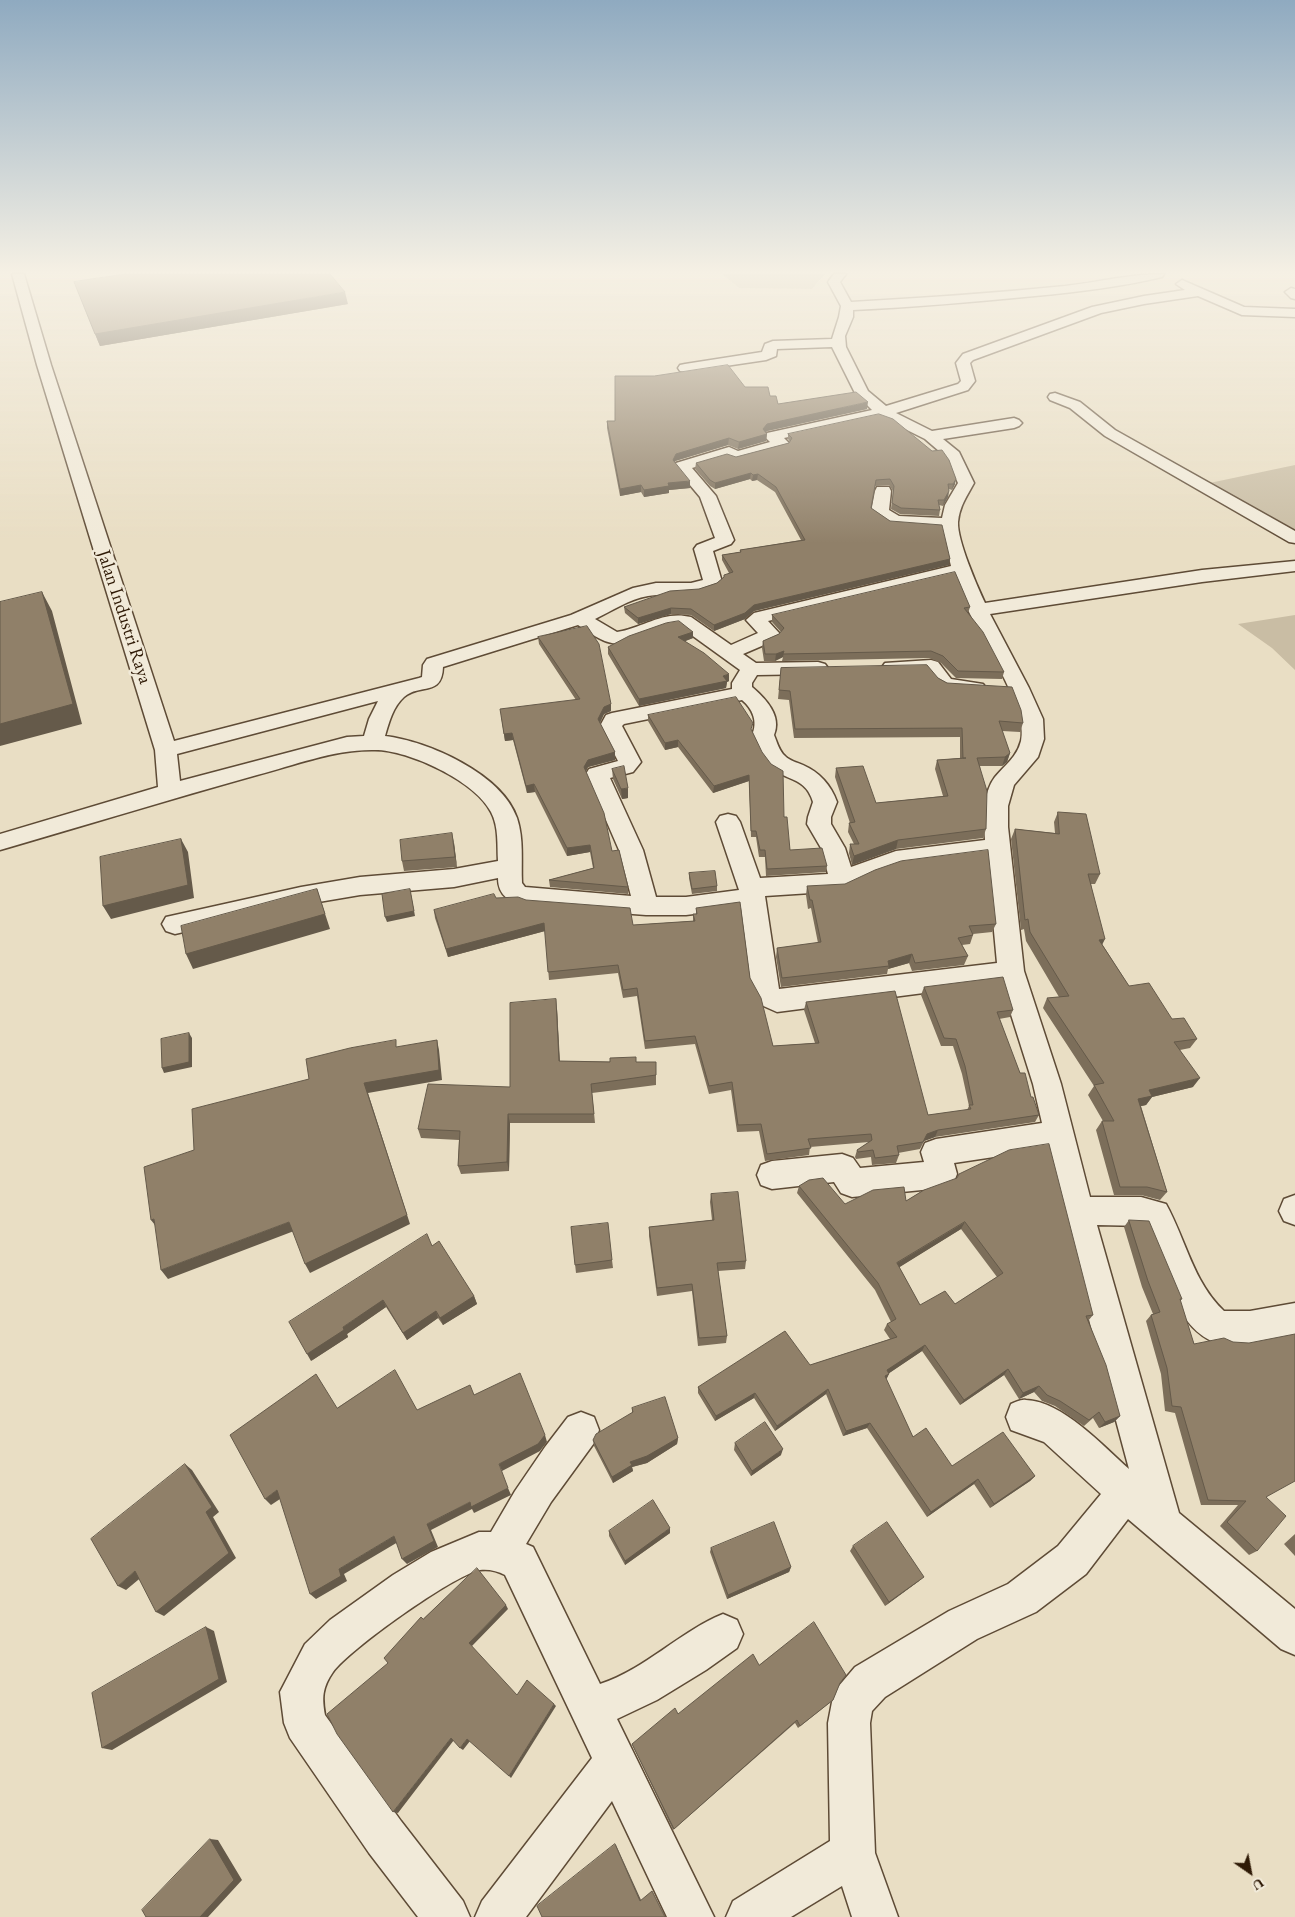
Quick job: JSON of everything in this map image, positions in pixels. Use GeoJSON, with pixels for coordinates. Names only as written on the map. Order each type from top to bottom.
{"type":"FeatureCollection","features":[{"type":"Feature","properties":{"kind":"street","name":"Jalan Industri Raya"},"geometry":{"type":"LineString","coordinates":[[43,363],[166,750],[170,792]]}},
{"type":"Feature","properties":{"kind":"street"},"geometry":{"type":"LineString","coordinates":[[685,368],[714,363]]}},
{"type":"Feature","properties":{"kind":"street"},"geometry":{"type":"LineString","coordinates":[[848,363],[862,393],[884,412],[930,436],[953,455],[966,483],[952,505],[949,524],[961,570],[978,610],[1019,688],[1032,718],[1033,739],[1027,757],[1003,782],[996,806],[998,847],[1011,971],[1047,1084],[1092,1271],[1163,1525]]}},
{"type":"Feature","properties":{"kind":"street"},"geometry":{"type":"LineString","coordinates":[[166,750],[427,682],[431,678],[434,663],[474,649],[580,618],[603,607],[649,590],[702,587],[713,582],[714,580],[703,549],[725,540],[708,496],[682,466],[729,452],[735,456],[782,444],[772,436],[884,412],[967,384],[963,363]]}},
{"type":"Feature","properties":{"kind":"street"},"geometry":{"type":"LineString","coordinates":[[1054,397],[1075,405],[1110,433],[1295,538]]}},
{"type":"Feature","properties":{"kind":"street"},"geometry":{"type":"LineString","coordinates":[[930,436],[1014,424]]}},
{"type":"Feature","properties":{"kind":"street"},"geometry":{"type":"LineString","coordinates":[[882,492],[880,512],[891,520],[949,524]]}},
{"type":"Feature","properties":{"kind":"street"},"geometry":{"type":"LineString","coordinates":[[978,610],[1202,576],[1295,566]]}},
{"type":"Feature","properties":{"kind":"street"},"geometry":{"type":"LineString","coordinates":[[729,653],[771,635],[756,620],[761,617],[961,570]]}},
{"type":"Feature","properties":{"kind":"street"},"geometry":{"type":"LineString","coordinates":[[580,618],[608,637],[614,638],[623,637],[662,621],[677,620],[689,624],[751,669],[840,668]]}},
{"type":"Feature","properties":{"kind":"street"},"geometry":{"type":"LineString","coordinates":[[870,667],[931,666],[944,684],[952,686],[1019,688]]}},
{"type":"Feature","properties":{"kind":"street"},"geometry":{"type":"LineString","coordinates":[[751,669],[742,683],[742,689],[755,700],[765,717],[766,728],[763,735],[775,759],[780,764],[802,773],[813,781],[824,799],[825,802],[818,814],[819,827],[832,844],[842,882]]}},
{"type":"Feature","properties":{"kind":"street"},"geometry":{"type":"LineString","coordinates":[[373,742],[381,712],[404,688]]}},
{"type":"Feature","properties":{"kind":"street"},"geometry":{"type":"LineString","coordinates":[[646,906],[631,850],[598,774],[625,767],[630,762],[611,726],[612,723],[620,718],[745,693]]}},
{"type":"Feature","properties":{"kind":"street"},"geometry":{"type":"LineString","coordinates":[[0,842],[170,792],[347,744],[373,742],[400,746],[450,766],[487,791],[504,812],[508,826],[510,885],[513,892],[518,895],[646,906],[686,906],[751,893],[842,882],[863,871],[896,860],[998,847]]}},
{"type":"Feature","properties":{"kind":"street"},"geometry":{"type":"LineString","coordinates":[[728,822],[751,893],[764,986],[770,996],[778,1001],[1011,971]]}},
{"type":"Feature","properties":{"kind":"street"},"geometry":{"type":"LineString","coordinates":[[175,924],[301,896],[360,886],[454,878],[510,867]]}},
{"type":"Feature","properties":{"kind":"street"},"geometry":{"type":"LineString","coordinates":[[772,1175],[842,1168],[852,1183],[942,1174],[936,1152],[1059,1134]]}},
{"type":"Feature","properties":{"kind":"street"},"geometry":{"type":"LineString","coordinates":[[1077,1211],[1141,1211],[1155,1214],[1187,1291],[1199,1310],[1212,1324],[1227,1329],[1295,1320]]}},
{"type":"Feature","properties":{"kind":"street"},"geometry":{"type":"LineString","coordinates":[[1024,1418],[1036,1420],[1057,1430],[1163,1525],[1295,1635]]}},
{"type":"Feature","properties":{"kind":"street"},"geometry":{"type":"LineString","coordinates":[[501,1552],[519,1517],[542,1480],[581,1430]]}},
{"type":"Feature","properties":{"kind":"street"},"geometry":{"type":"LineString","coordinates":[[875,1917],[854,1853],[849,1723],[853,1702],[870,1682],[963,1625],[1022,1598],[1072,1560],[1126,1492]]}},
{"type":"Feature","properties":{"kind":"street"},"geometry":{"type":"LineString","coordinates":[[447,1917],[385,1837],[305,1723],[301,1692],[319,1658],[344,1634],[391,1600],[454,1563],[479,1551],[501,1552],[519,1561],[691,1917]]}},
{"type":"Feature","properties":{"kind":"street"},"geometry":{"type":"LineString","coordinates":[[590,1708],[603,1705],[660,1676],[723,1634]]}},
{"type":"Feature","properties":{"kind":"street"},"geometry":{"type":"LineString","coordinates":[[498,1917],[616,1761]]}},
{"type":"Feature","properties":{"kind":"street"},"geometry":{"type":"LineString","coordinates":[[749,1917],[854,1853]]}},
{"type":"Feature","properties":{"kind":"shaded area"},"geometry":{"type":"Polygon","coordinates":[[[1295,465],[1295,537],[1200,485],[1295,465]]]}},
{"type":"Feature","properties":{"kind":"shaded area"},"geometry":{"type":"Polygon","coordinates":[[[1295,615],[1295,670],[1272,648],[1238,624],[1295,615]]]}},
{"type":"Feature","properties":{"kind":"building"},"geometry":{"type":"Polygon","coordinates":[[[728,365],[745,387],[768,387],[770,396],[776,396],[778,404],[856,392],[868,402],[767,424],[763,429],[767,434],[739,442],[729,438],[676,454],[673,460],[690,481],[668,483],[669,486],[644,490],[641,485],[620,489],[607,421],[615,421],[615,376],[654,376],[728,365]]]}},
{"type":"Feature","properties":{"kind":"building"},"geometry":{"type":"Polygon","coordinates":[[[879,414],[893,419],[932,451],[942,450],[949,460],[956,479],[953,484],[948,484],[949,491],[944,500],[938,500],[940,510],[901,508],[892,503],[894,486],[890,479],[876,480],[871,508],[890,521],[942,525],[950,559],[754,605],[745,613],[714,625],[691,609],[671,608],[638,618],[624,607],[670,591],[699,589],[717,583],[724,575],[733,572],[722,555],[741,552],[740,550],[805,540],[776,487],[758,474],[753,475],[751,473],[715,483],[710,480],[696,463],[727,454],[736,457],[789,443],[792,438],[788,434],[879,414]]]}},
{"type":"Feature","properties":{"kind":"building"},"geometry":{"type":"Polygon","coordinates":[[[955,572],[970,607],[964,608],[983,632],[1004,672],[958,671],[943,656],[931,651],[783,654],[784,651],[776,654],[765,654],[763,641],[779,634],[784,628],[772,615],[955,572]]]}},
{"type":"Feature","properties":{"kind":"building"},"geometry":{"type":"Polygon","coordinates":[[[42,592],[73,704],[0,724],[0,602],[42,592]]]}},
{"type":"Feature","properties":{"kind":"building"},"geometry":{"type":"Polygon","coordinates":[[[679,621],[693,632],[678,637],[704,653],[729,674],[723,676],[727,681],[639,699],[608,647],[629,636],[666,623],[679,621]]]}},
{"type":"Feature","properties":{"kind":"building"},"geometry":{"type":"Polygon","coordinates":[[[587,626],[599,644],[611,704],[604,707],[598,719],[615,752],[588,760],[584,767],[604,813],[612,851],[619,850],[628,887],[549,880],[594,868],[590,845],[567,848],[534,784],[526,786],[512,733],[504,734],[500,709],[580,699],[538,637],[587,626]]]}},
{"type":"Feature","properties":{"kind":"building"},"geometry":{"type":"Polygon","coordinates":[[[927,665],[938,678],[947,683],[1012,687],[1021,710],[1023,723],[999,721],[1010,753],[1005,757],[977,758],[987,791],[986,829],[898,840],[854,856],[850,844],[859,844],[849,823],[855,822],[836,768],[863,766],[876,803],[948,796],[937,760],[966,758],[963,758],[962,728],[795,729],[790,691],[779,690],[781,668],[927,665]]]}},
{"type":"Feature","properties":{"kind":"building"},"geometry":{"type":"Polygon","coordinates":[[[736,697],[753,723],[751,729],[762,752],[771,764],[783,771],[784,817],[787,817],[790,850],[822,848],[827,866],[767,869],[765,850],[760,850],[756,831],[751,831],[749,775],[714,786],[678,740],[665,743],[648,715],[736,697]]]}},
{"type":"Feature","properties":{"kind":"building"},"geometry":{"type":"Polygon","coordinates":[[[624,766],[628,788],[621,789],[612,769],[624,766]]]}},
{"type":"Feature","properties":{"kind":"building"},"geometry":{"type":"Polygon","coordinates":[[[1058,812],[1086,814],[1100,874],[1088,874],[1105,939],[1099,940],[1129,986],[1149,983],[1172,1019],[1184,1018],[1197,1039],[1174,1042],[1200,1078],[1149,1090],[1152,1096],[1138,1099],[1167,1192],[1147,1187],[1120,1187],[1102,1121],[1114,1121],[1094,1085],[1104,1083],[1047,998],[1069,996],[1030,932],[1028,919],[1025,920],[1015,829],[1059,834],[1058,812]]]}},
{"type":"Feature","properties":{"kind":"building"},"geometry":{"type":"Polygon","coordinates":[[[452,833],[455,857],[402,861],[400,840],[452,833]]]}},
{"type":"Feature","properties":{"kind":"building"},"geometry":{"type":"Polygon","coordinates":[[[181,839],[188,885],[103,906],[100,857],[181,839]]]}},
{"type":"Feature","properties":{"kind":"building"},"geometry":{"type":"Polygon","coordinates":[[[988,850],[996,924],[969,926],[973,935],[958,938],[968,956],[915,963],[912,954],[888,961],[889,966],[782,978],[777,948],[821,942],[807,886],[845,884],[875,870],[901,861],[988,850]]]}},
{"type":"Feature","properties":{"kind":"building"},"geometry":{"type":"Polygon","coordinates":[[[715,871],[717,886],[692,889],[689,873],[715,871]]]}},
{"type":"Feature","properties":{"kind":"building"},"geometry":{"type":"Polygon","coordinates":[[[317,889],[325,914],[186,954],[181,926],[317,889]]]}},
{"type":"Feature","properties":{"kind":"building"},"geometry":{"type":"Polygon","coordinates":[[[410,889],[414,911],[385,917],[382,894],[410,889]]]}},
{"type":"Feature","properties":{"kind":"building"},"geometry":{"type":"Polygon","coordinates":[[[494,894],[496,898],[518,897],[526,900],[630,908],[633,925],[695,921],[693,914],[697,914],[696,908],[740,902],[750,978],[761,998],[773,1046],[819,1043],[806,1002],[895,991],[928,1115],[971,1109],[969,1105],[973,1105],[965,1066],[956,1039],[944,1038],[924,987],[1003,977],[1013,1010],[997,1012],[1020,1073],[1025,1073],[1031,1097],[1033,1097],[1039,1115],[938,1130],[927,1134],[923,1142],[897,1146],[899,1155],[875,1158],[873,1150],[858,1152],[857,1150],[872,1140],[871,1134],[808,1139],[811,1148],[767,1154],[761,1124],[738,1125],[732,1082],[709,1086],[695,1036],[645,1041],[637,988],[623,990],[618,965],[548,972],[544,923],[446,949],[434,910],[494,894]]]}},
{"type":"Feature","properties":{"kind":"building"},"geometry":{"type":"Polygon","coordinates":[[[556,999],[559,1061],[610,1062],[610,1058],[636,1057],[636,1062],[656,1062],[656,1075],[591,1084],[594,1114],[508,1114],[507,1162],[458,1166],[460,1131],[418,1129],[428,1084],[510,1087],[510,1003],[556,999]]]}},
{"type":"Feature","properties":{"kind":"building"},"geometry":{"type":"Polygon","coordinates":[[[189,1033],[189,1062],[162,1068],[161,1039],[189,1033]]]}},
{"type":"Feature","properties":{"kind":"building"},"geometry":{"type":"Polygon","coordinates":[[[396,1040],[396,1047],[437,1040],[439,1070],[364,1083],[407,1215],[305,1264],[289,1222],[161,1270],[154,1219],[151,1220],[144,1167],[194,1150],[192,1109],[309,1079],[306,1059],[350,1048],[396,1040]]]}},
{"type":"Feature","properties":{"kind":"building"},"geometry":{"type":"Polygon","coordinates":[[[1049,1144],[1093,1315],[1086,1316],[1106,1365],[1120,1416],[1105,1422],[1099,1412],[1089,1420],[1047,1395],[1039,1386],[1023,1393],[1008,1369],[964,1400],[925,1345],[887,1370],[889,1374],[885,1376],[913,1437],[926,1428],[952,1466],[1003,1432],[1035,1476],[994,1504],[978,1479],[931,1512],[870,1423],[846,1431],[828,1389],[777,1426],[755,1393],[716,1416],[698,1387],[785,1331],[810,1365],[897,1337],[887,1324],[896,1319],[878,1283],[799,1186],[809,1180],[823,1178],[845,1204],[873,1190],[904,1187],[906,1201],[924,1190],[957,1178],[959,1174],[1009,1150],[1049,1144]],[[965,1222],[897,1263],[920,1305],[945,1291],[955,1304],[1003,1273],[965,1222]]]}},
{"type":"Feature","properties":{"kind":"building"},"geometry":{"type":"Polygon","coordinates":[[[738,1192],[746,1261],[717,1263],[727,1336],[699,1338],[692,1284],[657,1288],[649,1227],[714,1220],[711,1194],[738,1192]]]}},
{"type":"Feature","properties":{"kind":"building"},"geometry":{"type":"Polygon","coordinates":[[[1129,1220],[1149,1221],[1182,1299],[1180,1299],[1194,1344],[1224,1338],[1233,1342],[1249,1343],[1295,1334],[1295,1481],[1266,1497],[1286,1516],[1257,1551],[1227,1522],[1246,1501],[1208,1500],[1181,1407],[1172,1406],[1167,1368],[1151,1315],[1160,1312],[1129,1220]]]}},
{"type":"Feature","properties":{"kind":"building"},"geometry":{"type":"Polygon","coordinates":[[[608,1223],[612,1260],[575,1265],[571,1227],[608,1223]]]}},
{"type":"Feature","properties":{"kind":"building"},"geometry":{"type":"Polygon","coordinates":[[[427,1234],[432,1246],[439,1241],[474,1296],[440,1318],[436,1311],[403,1333],[383,1300],[343,1327],[344,1330],[307,1354],[289,1322],[427,1234]]]}},
{"type":"Feature","properties":{"kind":"building"},"geometry":{"type":"Polygon","coordinates":[[[395,1370],[417,1410],[470,1385],[474,1395],[520,1373],[545,1435],[538,1444],[499,1464],[508,1488],[471,1507],[470,1502],[427,1524],[434,1541],[402,1559],[394,1536],[339,1569],[341,1576],[310,1594],[277,1490],[265,1499],[230,1435],[316,1374],[337,1408],[395,1370]]]}},
{"type":"Feature","properties":{"kind":"building"},"geometry":{"type":"Polygon","coordinates":[[[665,1397],[678,1438],[647,1456],[630,1462],[632,1465],[612,1477],[593,1440],[596,1434],[633,1412],[632,1408],[665,1397]]]}},
{"type":"Feature","properties":{"kind":"building"},"geometry":{"type":"Polygon","coordinates":[[[765,1422],[783,1449],[752,1471],[735,1443],[765,1422]]]}},
{"type":"Feature","properties":{"kind":"building"},"geometry":{"type":"Polygon","coordinates":[[[185,1464],[212,1507],[206,1512],[229,1553],[156,1612],[135,1571],[118,1586],[91,1539],[185,1464]]]}},
{"type":"Feature","properties":{"kind":"building"},"geometry":{"type":"Polygon","coordinates":[[[653,1500],[670,1528],[625,1561],[609,1531],[653,1500]]]}},
{"type":"Feature","properties":{"kind":"building"},"geometry":{"type":"Polygon","coordinates":[[[774,1522],[791,1567],[728,1595],[711,1548],[774,1522]]]}},
{"type":"Feature","properties":{"kind":"building"},"geometry":{"type":"Polygon","coordinates":[[[887,1522],[924,1577],[889,1602],[853,1546],[887,1522]]]}},
{"type":"Feature","properties":{"kind":"building"},"geometry":{"type":"Polygon","coordinates":[[[477,1568],[506,1605],[469,1643],[517,1695],[527,1680],[554,1704],[509,1776],[467,1739],[460,1748],[451,1738],[393,1812],[337,1734],[327,1714],[388,1663],[384,1658],[421,1617],[423,1619],[477,1568]]]}},
{"type":"Feature","properties":{"kind":"building"},"geometry":{"type":"Polygon","coordinates":[[[814,1622],[846,1675],[840,1683],[833,1700],[800,1726],[797,1720],[674,1829],[632,1744],[675,1708],[678,1714],[753,1654],[759,1665],[814,1622]]]}},
{"type":"Feature","properties":{"kind":"building"},"geometry":{"type":"Polygon","coordinates":[[[206,1627],[219,1679],[102,1748],[92,1693],[206,1627]]]}},
{"type":"Feature","properties":{"kind":"building"},"geometry":{"type":"Polygon","coordinates":[[[210,1839],[234,1880],[200,1917],[146,1917],[142,1910],[210,1839]]]}},
{"type":"Feature","properties":{"kind":"building"},"geometry":{"type":"Polygon","coordinates":[[[615,1844],[640,1901],[652,1891],[665,1917],[542,1917],[537,1906],[615,1844]]]}}]}
